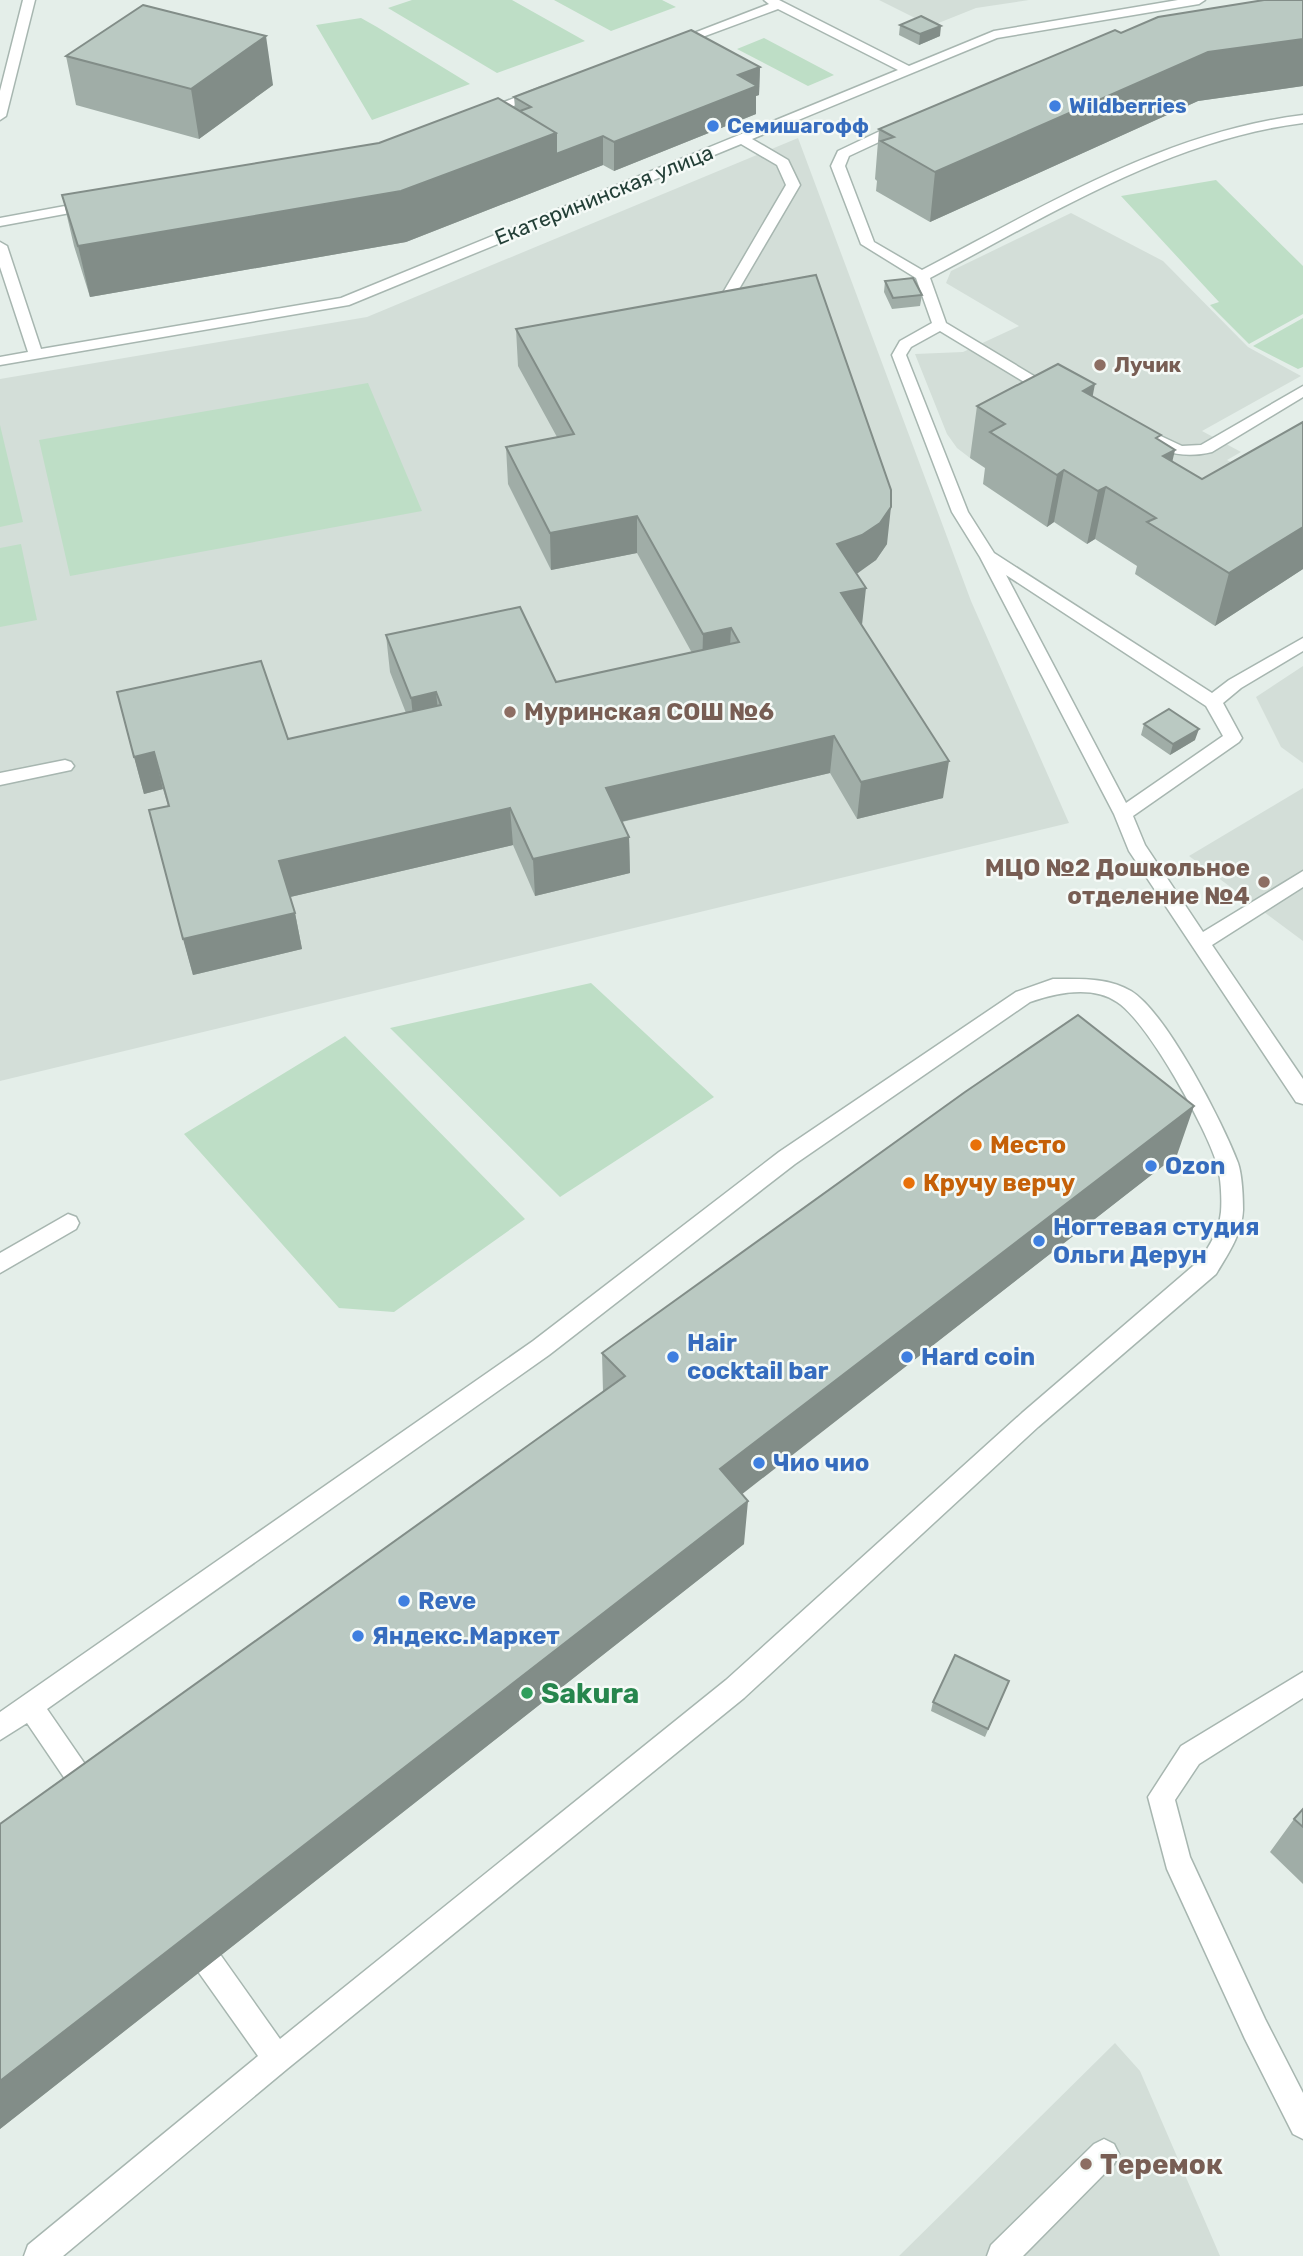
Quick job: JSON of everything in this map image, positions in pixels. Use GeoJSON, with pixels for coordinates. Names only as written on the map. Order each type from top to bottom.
{"type":"FeatureCollection","features":[{"type":"Feature","properties":{"kind":"street"},"geometry":{"type":"LineString","coordinates":[[0,116],[29,0]]}},
{"type":"Feature","properties":{"kind":"street","name":"Екатерининская улица"},"geometry":{"type":"LineString","coordinates":[[0,361],[344,302],[995,35],[1199,0]]}},
{"type":"Feature","properties":{"kind":"street"},"geometry":{"type":"LineString","coordinates":[[659,49],[774,2],[908,70]]}},
{"type":"Feature","properties":{"kind":"street"},"geometry":{"type":"LineString","coordinates":[[466,119],[556,86]]}},
{"type":"Feature","properties":{"kind":"street"},"geometry":{"type":"LineString","coordinates":[[918,119],[856,145],[842,154],[838,166],[868,244],[922,275],[940,325],[1039,384],[1077,396]]}},
{"type":"Feature","properties":{"kind":"street"},"geometry":{"type":"LineString","coordinates":[[922,275],[1094,188],[1186,147],[1237,130],[1303,119]]}},
{"type":"Feature","properties":{"kind":"street"},"geometry":{"type":"LineString","coordinates":[[724,303],[793,185],[783,163],[741,139]]}},
{"type":"Feature","properties":{"kind":"street"},"geometry":{"type":"LineString","coordinates":[[0,222],[106,203]]}},
{"type":"Feature","properties":{"kind":"street"},"geometry":{"type":"LineString","coordinates":[[0,246],[36,355]]}},
{"type":"Feature","properties":{"kind":"street"},"geometry":{"type":"LineString","coordinates":[[940,325],[905,344],[899,355],[960,512],[988,557],[1123,814],[1136,846],[1303,1096]]}},
{"type":"Feature","properties":{"kind":"street"},"geometry":{"type":"LineString","coordinates":[[1135,427],[1174,449],[1198,451],[1303,390]]}},
{"type":"Feature","properties":{"kind":"street"},"geometry":{"type":"LineString","coordinates":[[988,557],[1213,702],[1233,738],[1123,814]]}},
{"type":"Feature","properties":{"kind":"street"},"geometry":{"type":"LineString","coordinates":[[1213,702],[1235,684],[1303,643]]}},
{"type":"Feature","properties":{"kind":"street"},"geometry":{"type":"LineString","coordinates":[[0,779],[65,766]]}},
{"type":"Feature","properties":{"kind":"street"},"geometry":{"type":"LineString","coordinates":[[1200,943],[1303,878]]}},
{"type":"Feature","properties":{"kind":"street"},"geometry":{"type":"LineString","coordinates":[[0,1727],[541,1348],[787,1158],[1023,998],[1052,986],[1098,986],[1125,997],[1157,1031],[1198,1101],[1228,1165],[1232,1211],[1225,1240],[1208,1267],[1030,1420],[735,1689],[277,2059],[39,2256]]}},
{"type":"Feature","properties":{"kind":"street"},"geometry":{"type":"LineString","coordinates":[[0,1264],[68,1223]]}},
{"type":"Feature","properties":{"kind":"street"},"geometry":{"type":"LineString","coordinates":[[1302,2125],[1177,1859],[1161,1797],[1190,1755],[1303,1684]]}},
{"type":"Feature","properties":{"kind":"street"},"geometry":{"type":"LineString","coordinates":[[30,1706],[98,1806]]}},
{"type":"Feature","properties":{"kind":"street"},"geometry":{"type":"LineString","coordinates":[[207,1960],[277,2059]]}},
{"type":"Feature","properties":{"kind":"street"},"geometry":{"type":"LineString","coordinates":[[1002,2256],[1104,2154]]}},
{"type":"Feature","properties":{"kind":"shaded area"},"geometry":{"type":"Polygon","coordinates":[[[879,0],[1029,0],[976,8],[931,26],[879,0]]]}},
{"type":"Feature","properties":{"kind":"shaded area","name":"Муринская СОШ №6"},"geometry":{"type":"Polygon","coordinates":[[[798,138],[971,601],[1069,823],[0,1081],[0,379],[367,317],[798,138]]]}},
{"type":"Feature","properties":{"kind":"shaded area","name":"Лучик"},"geometry":{"type":"Polygon","coordinates":[[[1071,213],[1163,261],[1248,347],[1301,376],[1202,431],[1241,452],[1227,460],[1272,485],[1190,531],[1049,416],[970,458],[957,448],[947,434],[915,354],[963,352],[1019,326],[946,283],[951,271],[1071,213]]]}},
{"type":"Feature","properties":{"kind":"shaded area"},"geometry":{"type":"Polygon","coordinates":[[[1303,666],[1303,763],[1281,747],[1256,697],[1303,666]]]}},
{"type":"Feature","properties":{"kind":"shaded area","name":"МЦО №2 Дошкольное отделение №4"},"geometry":{"type":"Polygon","coordinates":[[[1303,788],[1303,941],[1189,856],[1303,788]]]}},
{"type":"Feature","properties":{"kind":"shaded area","name":"Теремок"},"geometry":{"type":"Polygon","coordinates":[[[1115,2043],[1140,2071],[1220,2256],[899,2256],[1115,2043]]]}},
{"type":"Feature","properties":{"kind":"green space"},"geometry":{"type":"Polygon","coordinates":[[[412,0],[512,0],[585,41],[497,73],[388,8],[412,0]]]}},
{"type":"Feature","properties":{"kind":"green space"},"geometry":{"type":"Polygon","coordinates":[[[554,0],[662,0],[676,7],[611,31],[554,0]]]}},
{"type":"Feature","properties":{"kind":"green space"},"geometry":{"type":"Polygon","coordinates":[[[361,18],[470,84],[372,120],[316,25],[361,18]]]}},
{"type":"Feature","properties":{"kind":"green space"},"geometry":{"type":"Polygon","coordinates":[[[764,38],[834,75],[808,86],[737,49],[764,38]]]}},
{"type":"Feature","properties":{"kind":"green space"},"geometry":{"type":"Polygon","coordinates":[[[1216,180],[1303,266],[1303,314],[1249,344],[1210,305],[1219,302],[1121,196],[1216,180]]]}},
{"type":"Feature","properties":{"kind":"green space"},"geometry":{"type":"Polygon","coordinates":[[[1303,318],[1303,367],[1298,369],[1253,346],[1303,318]]]}},
{"type":"Feature","properties":{"kind":"green space"},"geometry":{"type":"Polygon","coordinates":[[[368,383],[422,511],[70,576],[39,440],[368,383]]]}},
{"type":"Feature","properties":{"kind":"green space"},"geometry":{"type":"Polygon","coordinates":[[[0,425],[23,522],[0,527],[0,425]]]}},
{"type":"Feature","properties":{"kind":"green space"},"geometry":{"type":"Polygon","coordinates":[[[21,544],[37,620],[0,627],[0,548],[21,544]]]}},
{"type":"Feature","properties":{"kind":"green space"},"geometry":{"type":"Polygon","coordinates":[[[591,983],[714,1097],[560,1197],[390,1028],[591,983]]]}},
{"type":"Feature","properties":{"kind":"green space"},"geometry":{"type":"Polygon","coordinates":[[[345,1036],[525,1219],[394,1312],[339,1308],[184,1134],[345,1036]]]}},
{"type":"Feature","properties":{"kind":"building"},"geometry":{"type":"Polygon","coordinates":[[[1264,0],[1303,0],[1303,39],[1208,52],[935,172],[881,141],[894,137],[879,129],[1115,30],[1121,33],[1158,17],[1264,0]]]}},
{"type":"Feature","properties":{"kind":"building"},"geometry":{"type":"Polygon","coordinates":[[[143,5],[266,36],[191,89],[66,56],[143,5]]]}},
{"type":"Feature","properties":{"kind":"building"},"geometry":{"type":"Polygon","coordinates":[[[921,16],[941,26],[920,34],[900,25],[921,16]]]}},
{"type":"Feature","properties":{"kind":"building"},"geometry":{"type":"Polygon","coordinates":[[[691,30],[760,67],[738,75],[757,86],[614,142],[603,136],[556,154],[556,133],[520,111],[531,107],[514,97],[691,30]]]}},
{"type":"Feature","properties":{"kind":"building"},"geometry":{"type":"Polygon","coordinates":[[[498,98],[556,133],[401,191],[78,246],[62,195],[379,143],[498,98]]]}},
{"type":"Feature","properties":{"kind":"building"},"geometry":{"type":"Polygon","coordinates":[[[816,275],[891,490],[891,507],[880,523],[862,535],[837,544],[866,588],[841,593],[949,761],[861,782],[834,736],[606,788],[629,837],[533,859],[510,808],[279,861],[295,913],[183,939],[149,810],[169,806],[154,752],[134,757],[117,692],[261,661],[288,739],[441,705],[436,692],[411,698],[386,635],[520,607],[556,682],[739,642],[731,628],[703,634],[637,516],[550,533],[506,447],[574,434],[516,329],[816,275]]]}},
{"type":"Feature","properties":{"kind":"building"},"geometry":{"type":"Polygon","coordinates":[[[913,278],[922,295],[893,298],[885,281],[913,278]]]}},
{"type":"Feature","properties":{"kind":"building"},"geometry":{"type":"Polygon","coordinates":[[[1058,364],[1095,384],[1083,391],[1161,435],[1156,438],[1175,450],[1163,456],[1202,479],[1303,422],[1303,527],[1229,573],[1147,522],[1156,518],[1106,487],[1098,491],[1064,470],[1057,475],[990,432],[1005,424],[977,406],[1058,364]]]}},
{"type":"Feature","properties":{"kind":"building"},"geometry":{"type":"Polygon","coordinates":[[[1169,709],[1199,729],[1173,744],[1144,724],[1169,709]]]}},
{"type":"Feature","properties":{"kind":"building"},"geometry":{"type":"Polygon","coordinates":[[[1078,1015],[1194,1106],[720,1469],[748,1501],[0,2081],[0,1824],[625,1376],[602,1353],[965,1092],[1078,1015]]]}},
{"type":"Feature","properties":{"kind":"building"},"geometry":{"type":"Polygon","coordinates":[[[955,1655],[1009,1681],[988,1729],[933,1702],[955,1655]]]}},
{"type":"Feature","properties":{"kind":"building"},"geometry":{"type":"Polygon","coordinates":[[[1303,1809],[1303,1827],[1294,1819],[1303,1809]]]}},
{"type":"Feature","properties":{"kind":"place","name":"Wildberries"},"geometry":{"type":"Point","coordinates":[1055,106]}},
{"type":"Feature","properties":{"kind":"place","name":"Семишагофф"},"geometry":{"type":"Point","coordinates":[713,126]}},
{"type":"Feature","properties":{"kind":"place","name":"Лучик"},"geometry":{"type":"Point","coordinates":[1100,365]}},
{"type":"Feature","properties":{"kind":"place","name":"Муринская СОШ №6"},"geometry":{"type":"Point","coordinates":[510,712]}},
{"type":"Feature","properties":{"kind":"place","name":"МЦО №2 Дошкольное отделение №4"},"geometry":{"type":"Point","coordinates":[1264,882]}},
{"type":"Feature","properties":{"kind":"place","name":"Место"},"geometry":{"type":"Point","coordinates":[976,1145]}},
{"type":"Feature","properties":{"kind":"place","name":"Ozon"},"geometry":{"type":"Point","coordinates":[1151,1166]}},
{"type":"Feature","properties":{"kind":"place","name":"Кручу верчу"},"geometry":{"type":"Point","coordinates":[909,1183]}},
{"type":"Feature","properties":{"kind":"place","name":"Ногтевая студия Ольги Дерун"},"geometry":{"type":"Point","coordinates":[1039,1241]}},
{"type":"Feature","properties":{"kind":"place","name":"Hair cocktail bar"},"geometry":{"type":"Point","coordinates":[673,1357]}},
{"type":"Feature","properties":{"kind":"place","name":"Hard coin"},"geometry":{"type":"Point","coordinates":[907,1357]}},
{"type":"Feature","properties":{"kind":"place","name":"Чио чио"},"geometry":{"type":"Point","coordinates":[759,1463]}},
{"type":"Feature","properties":{"kind":"place","name":"Reve"},"geometry":{"type":"Point","coordinates":[404,1601]}},
{"type":"Feature","properties":{"kind":"place","name":"Яндекс.Маркет"},"geometry":{"type":"Point","coordinates":[358,1636]}},
{"type":"Feature","properties":{"kind":"place","name":"Sakura"},"geometry":{"type":"Point","coordinates":[527,1693]}},
{"type":"Feature","properties":{"kind":"place","name":"Теремок"},"geometry":{"type":"Point","coordinates":[1086,2164]}}]}
